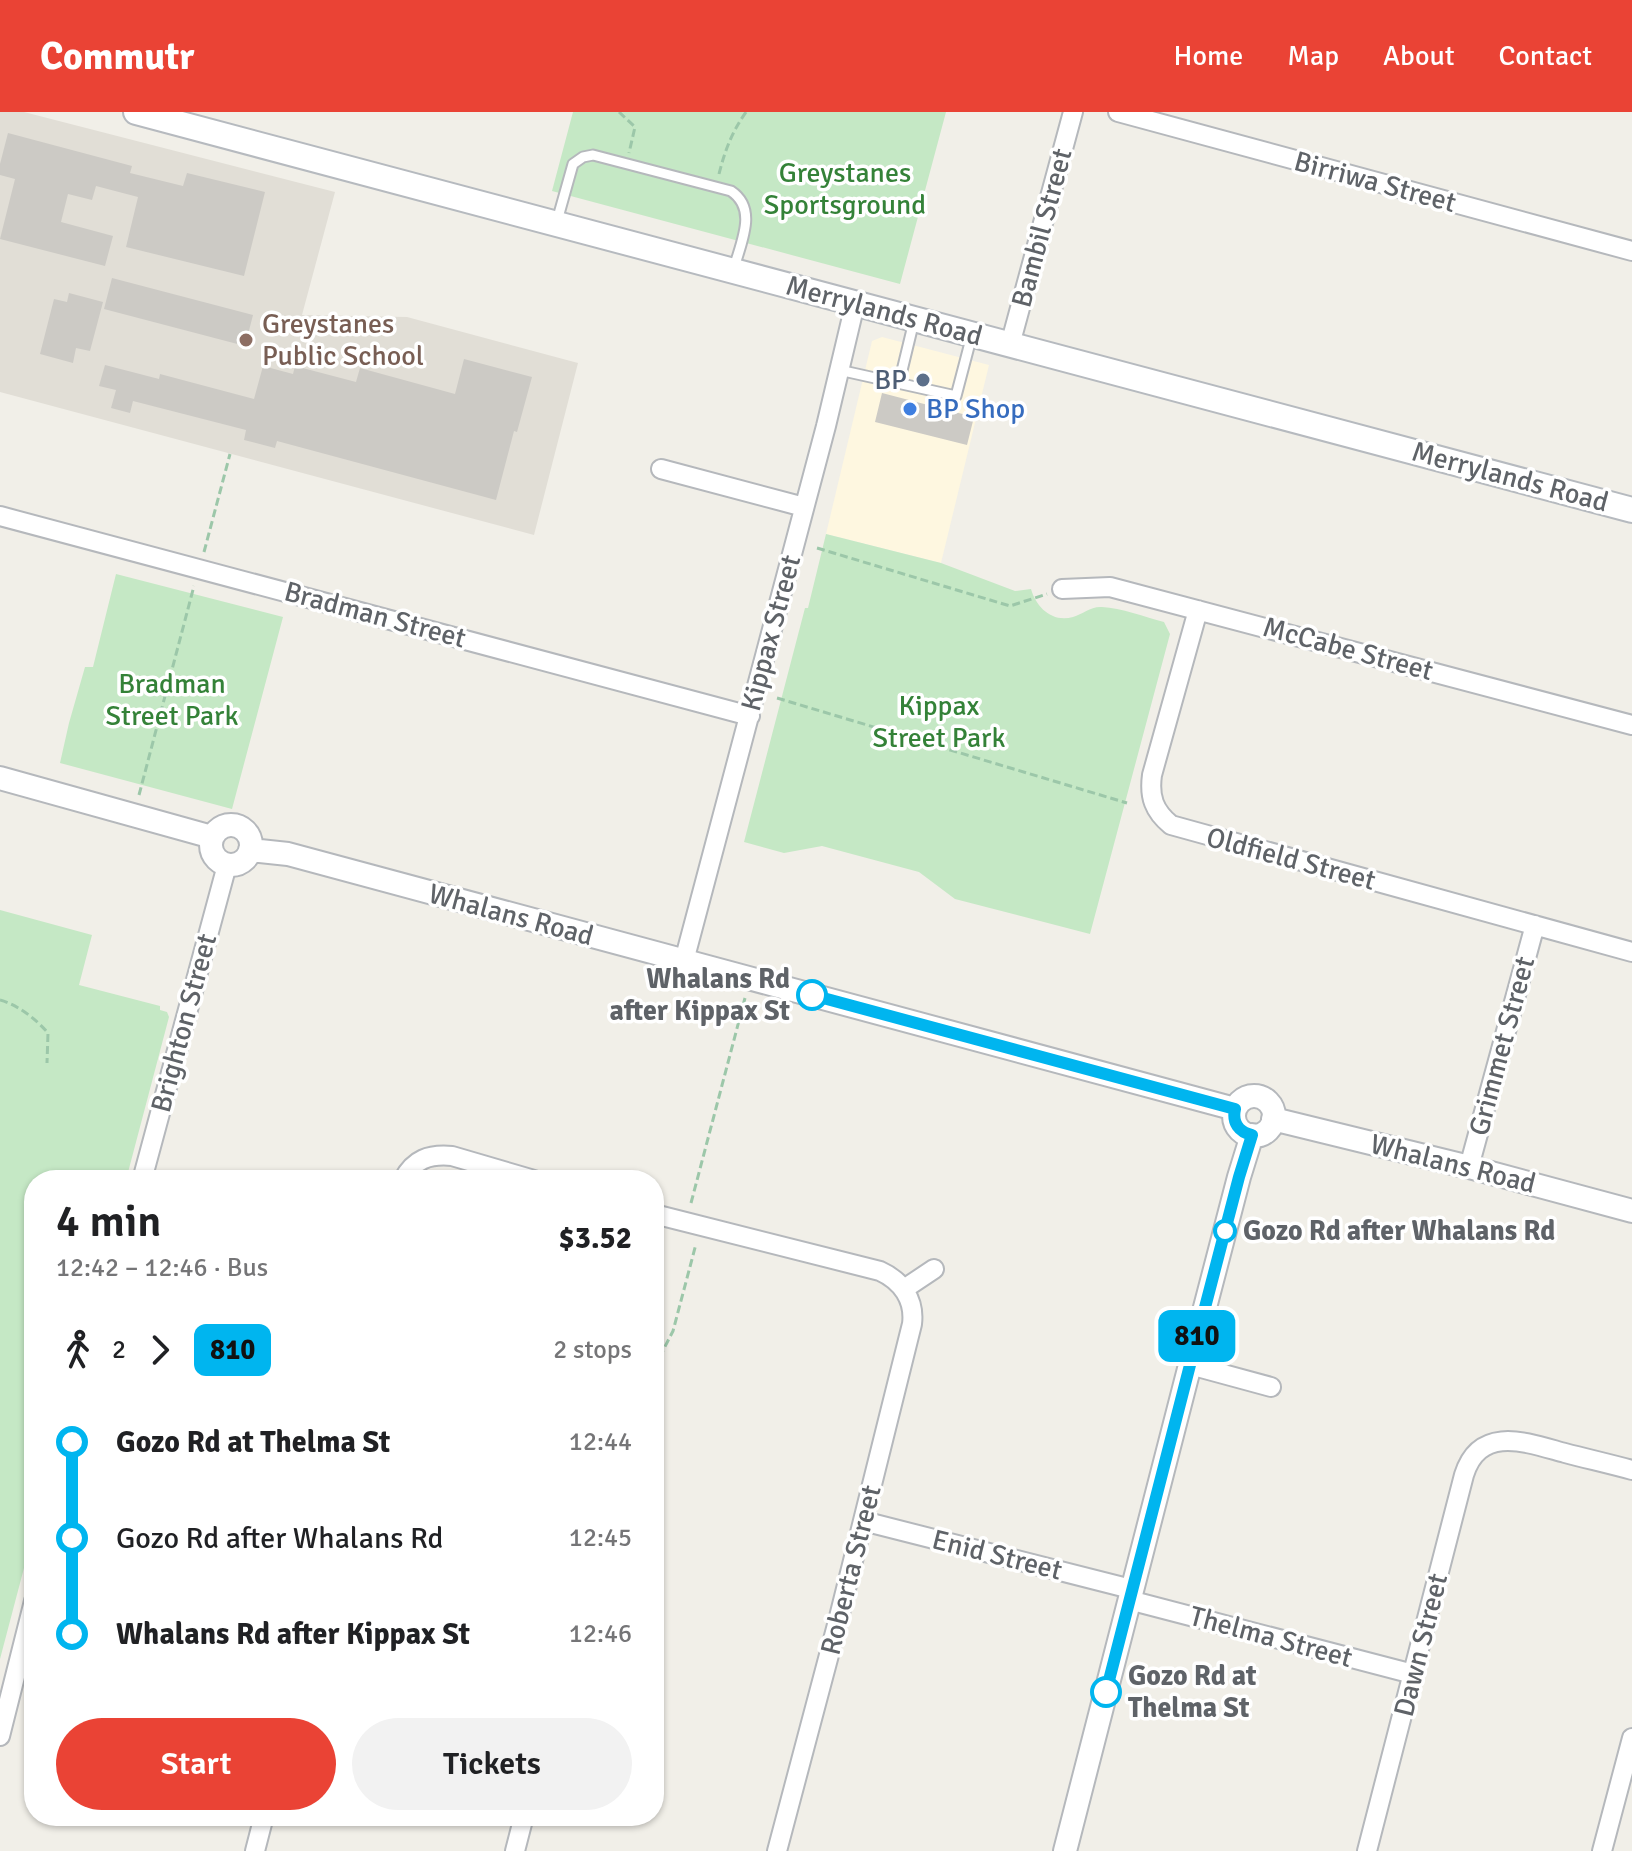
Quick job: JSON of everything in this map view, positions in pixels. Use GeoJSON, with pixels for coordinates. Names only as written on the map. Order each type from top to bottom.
{"type":"FeatureCollection","features":[{"type":"Feature","properties":{"kind":"main road","name":"Merrylands Road"},"geometry":{"type":"LineString","coordinates":[[136,112],[1632,510]]}},
{"type":"Feature","properties":{"kind":"street","name":"Bambil Street"},"geometry":{"type":"LineString","coordinates":[[1010,345],[1073,112]]}},
{"type":"Feature","properties":{"kind":"street","name":"Birriwa Street"},"geometry":{"type":"LineString","coordinates":[[1118,112],[1632,251]]}},
{"type":"Feature","properties":{"kind":"street","name":"Kippax Street"},"geometry":{"type":"LineString","coordinates":[[684,961],[855,304]]}},
{"type":"Feature","properties":{"kind":"street"},"geometry":{"type":"LineString","coordinates":[[661,469],[804,507]]}},
{"type":"Feature","properties":{"kind":"street","name":"Bradman Street"},"geometry":{"type":"LineString","coordinates":[[0,516],[750,716]]}},
{"type":"Feature","properties":{"kind":"street","name":"McCabe Street"},"geometry":{"type":"LineString","coordinates":[[1062,589],[1110,587],[1632,725]]}},
{"type":"Feature","properties":{"kind":"street","name":"Oldfield Street"},"geometry":{"type":"LineString","coordinates":[[1198,610],[1152,775],[1151,797],[1162,818],[1182,829],[1632,952]]}},
{"type":"Feature","properties":{"kind":"street"},"geometry":{"type":"LineString","coordinates":[[0,778],[212,837]]}},
{"type":"Feature","properties":{"kind":"street"},"geometry":{"type":"LineString","coordinates":[[226,826],[238,827],[250,841],[246,859],[240,863],[220,863],[212,853],[212,837],[226,826]]}},
{"type":"Feature","properties":{"kind":"street","name":"Whalans Road"},"geometry":{"type":"LineString","coordinates":[[250,850],[288,854],[1235,1109]]}},
{"type":"Feature","properties":{"kind":"street","name":"Brighton Street"},"geometry":{"type":"LineString","coordinates":[[145,1170],[227,865]]}},
{"type":"Feature","properties":{"kind":"street","name":"Grimmet Street"},"geometry":{"type":"LineString","coordinates":[[1469,1167],[1535,925]]}},
{"type":"Feature","properties":{"kind":"street"},"geometry":{"type":"LineString","coordinates":[[1246,1097],[1260,1097],[1270,1104],[1273,1119],[1270,1127],[1263,1134],[1244,1133],[1237,1125],[1235,1109],[1246,1097]]}},
{"type":"Feature","properties":{"kind":"street","name":"Whalans Road"},"geometry":{"type":"LineString","coordinates":[[1273,1119],[1632,1211]]}},
{"type":"Feature","properties":{"kind":"street"},"geometry":{"type":"LineString","coordinates":[[1065,1851],[1252,1135]]}},
{"type":"Feature","properties":{"kind":"street"},"geometry":{"type":"LineString","coordinates":[[408,1170],[415,1163],[442,1156],[500,1170]]}},
{"type":"Feature","properties":{"kind":"street"},"geometry":{"type":"LineString","coordinates":[[664,1216],[880,1271],[904,1289],[934,1269]]}},
{"type":"Feature","properties":{"kind":"street","name":"Roberta Street"},"geometry":{"type":"LineString","coordinates":[[777,1851],[912,1324],[911,1304],[904,1289]]}},
{"type":"Feature","properties":{"kind":"street"},"geometry":{"type":"LineString","coordinates":[[1190,1365],[1271,1387]]}},
{"type":"Feature","properties":{"kind":"street"},"geometry":{"type":"LineString","coordinates":[[1475,1430],[1486,1446],[1501,1441],[1521,1441],[1632,1470]]}},
{"type":"Feature","properties":{"kind":"street","name":"Dawn Street"},"geometry":{"type":"LineString","coordinates":[[1367,1851],[1464,1475],[1475,1454],[1486,1446]]}},
{"type":"Feature","properties":{"kind":"street","name":"Enid Street"},"geometry":{"type":"LineString","coordinates":[[863,1521],[1130,1595]]}},
{"type":"Feature","properties":{"kind":"street","name":"Thelma Street"},"geometry":{"type":"LineString","coordinates":[[1130,1595],[1413,1674]]}},
{"type":"Feature","properties":{"kind":"street"},"geometry":{"type":"LineString","coordinates":[[0,1736],[24,1641]]}},
{"type":"Feature","properties":{"kind":"street"},"geometry":{"type":"LineString","coordinates":[[1602,1851],[1632,1738]]}},
{"type":"Feature","properties":{"kind":"street"},"geometry":{"type":"LineString","coordinates":[[260,1850],[263,1826]]}},
{"type":"Feature","properties":{"kind":"street"},"geometry":{"type":"LineString","coordinates":[[515,1851],[521,1826]]}},
{"type":"Feature","properties":{"kind":"lane"},"geometry":{"type":"LineString","coordinates":[[556,224],[573,164],[583,157],[593,155],[716,187],[740,197],[748,215],[733,271]]}},
{"type":"Feature","properties":{"kind":"lane"},"geometry":{"type":"LineString","coordinates":[[899,383],[914,320]]}},
{"type":"Feature","properties":{"kind":"lane"},"geometry":{"type":"LineString","coordinates":[[839,370],[956,396],[972,335]]}},
{"type":"Feature","properties":{"kind":"path"},"geometry":{"type":"LineString","coordinates":[[619,112],[635,127],[627,164]]}},
{"type":"Feature","properties":{"kind":"path"},"geometry":{"type":"LineString","coordinates":[[716,187],[726,147],[746,112]]}},
{"type":"Feature","properties":{"kind":"path"},"geometry":{"type":"LineString","coordinates":[[134,814],[230,454]]}},
{"type":"Feature","properties":{"kind":"path"},"geometry":{"type":"LineString","coordinates":[[817,548],[1010,606],[1062,589]]}},
{"type":"Feature","properties":{"kind":"path"},"geometry":{"type":"LineString","coordinates":[[777,698],[1127,803]]}},
{"type":"Feature","properties":{"kind":"path"},"geometry":{"type":"LineString","coordinates":[[664,1349],[673,1331],[696,1242],[686,1222],[750,979]]}},
{"type":"Feature","properties":{"kind":"path"},"geometry":{"type":"LineString","coordinates":[[0,1000],[10,1003],[48,1033],[47,1063]]}},
{"type":"Feature","properties":{"kind":"shaded area","name":"Greystanes Public School"},"geometry":{"type":"Polygon","coordinates":[[[0,112],[24,112],[335,192],[302,315],[407,317],[578,363],[534,535],[0,392],[0,112]]]}},
{"type":"Feature","properties":{"kind":"shaded area"},"geometry":{"type":"Polygon","coordinates":[[[882,337],[989,365],[941,563],[826,534],[872,341],[882,337]]]}},
{"type":"Feature","properties":{"kind":"green space","name":"Greystanes Sportsground"},"geometry":{"type":"Polygon","coordinates":[[[573,112],[946,112],[900,284],[552,191],[573,112]]]}},
{"type":"Feature","properties":{"kind":"green space","name":"Kippax Street Park"},"geometry":{"type":"Polygon","coordinates":[[[826,534],[941,563],[1015,591],[1031,589],[1041,607],[1058,618],[1073,617],[1102,607],[1164,622],[1170,634],[1090,934],[955,899],[919,872],[822,846],[784,853],[744,842],[826,534]]]}},
{"type":"Feature","properties":{"kind":"green space","name":"Bradman Street Park"},"geometry":{"type":"Polygon","coordinates":[[[116,574],[283,617],[232,809],[60,763],[85,667],[93,667],[116,574]]]}},
{"type":"Feature","properties":{"kind":"green space"},"geometry":{"type":"Polygon","coordinates":[[[0,910],[92,935],[79,985],[160,1006],[160,1010],[167,1012],[169,1017],[129,1170],[24,1170],[24,1568],[0,1659],[0,910]]]}},
{"type":"Feature","properties":{"kind":"building"},"geometry":{"type":"Polygon","coordinates":[[[8,133],[132,166],[130,173],[183,186],[187,173],[265,192],[244,276],[126,247],[138,197],[96,186],[92,200],[68,194],[61,222],[113,236],[105,266],[0,239],[15,179],[0,175],[8,133]]]}},
{"type":"Feature","properties":{"kind":"building"},"geometry":{"type":"Polygon","coordinates":[[[112,278],[253,315],[245,346],[104,309],[112,278]]]}},
{"type":"Feature","properties":{"kind":"building"},"geometry":{"type":"Polygon","coordinates":[[[69,293],[103,302],[90,351],[76,348],[73,363],[40,354],[54,299],[67,302],[69,293]]]}},
{"type":"Feature","properties":{"kind":"building"},"geometry":{"type":"Polygon","coordinates":[[[464,359],[532,377],[496,500],[277,441],[275,448],[244,440],[246,430],[133,401],[130,413],[111,408],[116,390],[99,386],[105,365],[159,379],[160,374],[254,399],[263,366],[293,374],[295,366],[356,382],[360,368],[455,394],[464,359]]]}},
{"type":"Feature","properties":{"kind":"building"},"geometry":{"type":"Polygon","coordinates":[[[882,393],[974,417],[967,445],[875,422],[882,393]]]}},
{"type":"Feature","properties":{"kind":"bus line","name":"810"},"geometry":{"type":"LineString","coordinates":[[812,995],[1235,1109],[1237,1125],[1244,1133],[1252,1135],[1106,1692]]}},
{"type":"Feature","properties":{"kind":"place","name":"Greystanes Public School"},"geometry":{"type":"Point","coordinates":[246,340]}},
{"type":"Feature","properties":{"kind":"place","name":"BP"},"geometry":{"type":"Point","coordinates":[923,380]}},
{"type":"Feature","properties":{"kind":"place","name":"BP Shop"},"geometry":{"type":"Point","coordinates":[910,409]}},
{"type":"Feature","properties":{"kind":"place","name":"Whalans Rd after Kippax St"},"geometry":{"type":"Point","coordinates":[812,995]}},
{"type":"Feature","properties":{"kind":"place","name":"Gozo Rd after Whalans Rd"},"geometry":{"type":"Point","coordinates":[1225,1231]}},
{"type":"Feature","properties":{"kind":"place","name":"Gozo Rd at Thelma St"},"geometry":{"type":"Point","coordinates":[1106,1692]}}]}
